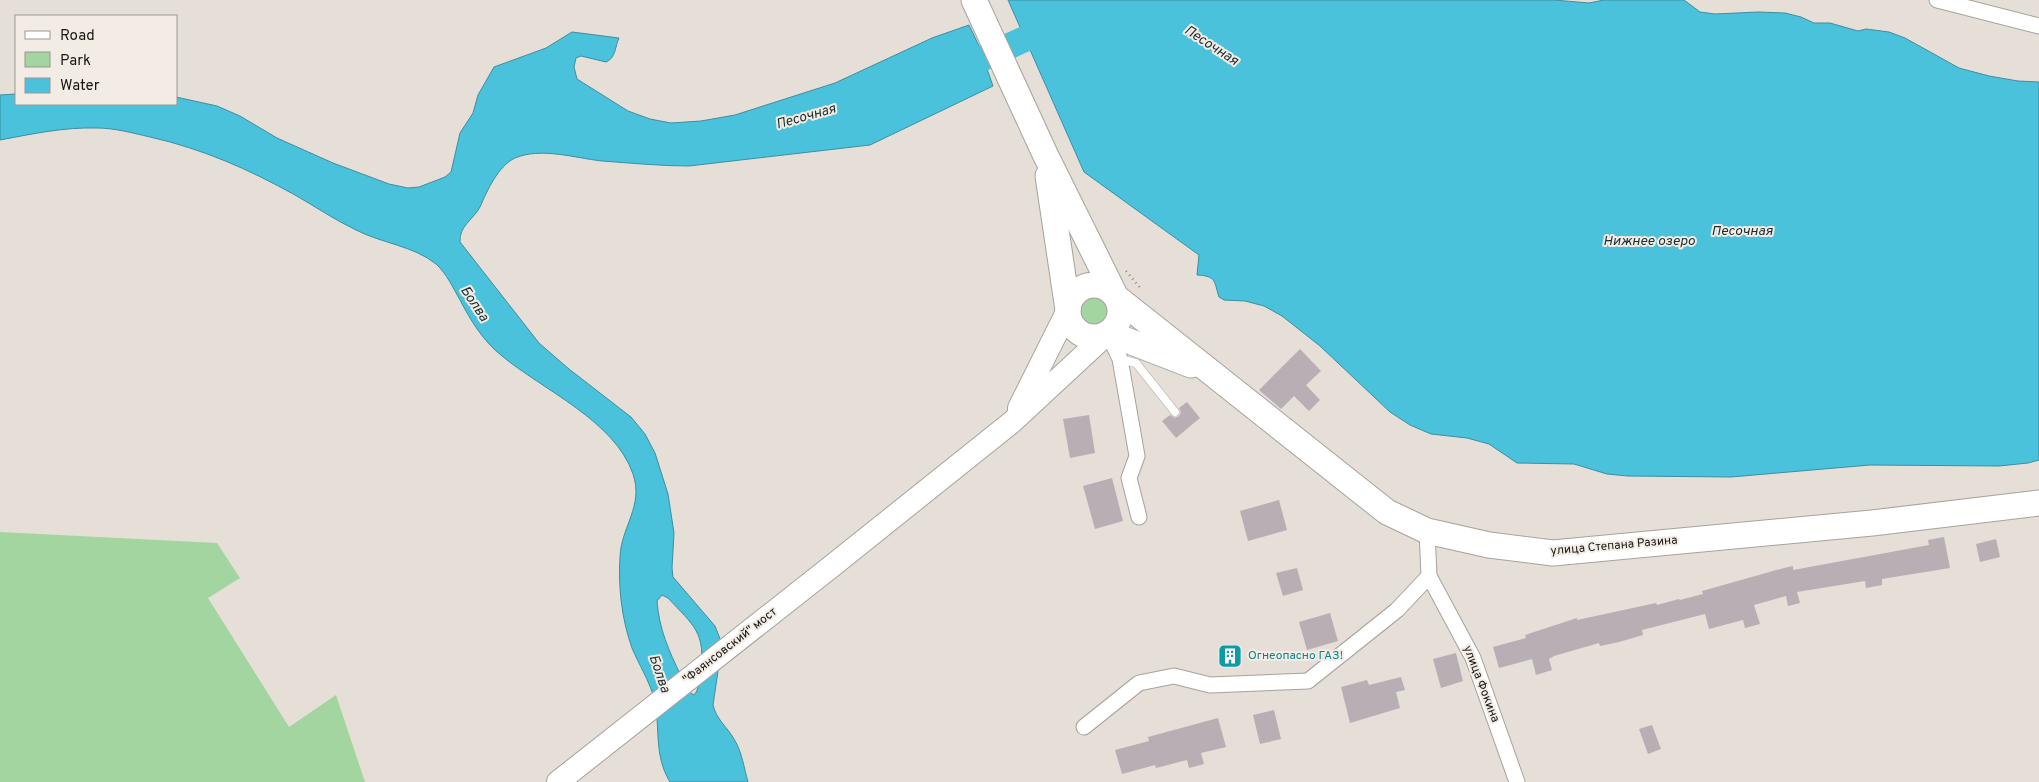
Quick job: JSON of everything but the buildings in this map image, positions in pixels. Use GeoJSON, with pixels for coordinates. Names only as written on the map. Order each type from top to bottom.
{"type":"FeatureCollection","features":[{"type":"Feature","properties":{"kind":"main road"},"geometry":{"type":"LineString","coordinates":[[977,7],[1045,154],[1116,297],[1120,313],[1114,328],[1100,336],[1084,335],[1072,325],[1068,310],[1045,154]]}},
{"type":"Feature","properties":{"kind":"main road"},"geometry":{"type":"LineString","coordinates":[[1012,422],[1074,295],[1087,286],[1103,287],[1116,297]]}},
{"type":"Feature","properties":{"kind":"main road","name":"улица Степана Разина"},"geometry":{"type":"LineString","coordinates":[[1116,297],[1387,512],[1427,531],[1489,545],[1553,553],[1872,523],[2039,503]]}},
{"type":"Feature","properties":{"kind":"main road"},"geometry":{"type":"LineString","coordinates":[[1108,333],[1212,372]]}},
{"type":"Feature","properties":{"kind":"main road","name":"\"Фаянсовский\" мост"},"geometry":{"type":"LineString","coordinates":[[558,782],[1012,422],[1108,333]]}},
{"type":"Feature","properties":{"kind":"street"},"geometry":{"type":"LineString","coordinates":[[1937,0],[2039,26]]}},
{"type":"Feature","properties":{"kind":"street"},"geometry":{"type":"LineString","coordinates":[[1108,333],[1120,359],[1137,456],[1129,478],[1138,517]]}},
{"type":"Feature","properties":{"kind":"street","name":"улица Фокина"},"geometry":{"type":"LineString","coordinates":[[1427,531],[1429,576],[1474,658],[1518,782]]}},
{"type":"Feature","properties":{"kind":"street"},"geometry":{"type":"LineString","coordinates":[[1084,727],[1139,683],[1174,676],[1210,685],[1308,681],[1397,610],[1429,576]]}},
{"type":"Feature","properties":{"kind":"lane"},"geometry":{"type":"LineString","coordinates":[[1120,359],[1136,363],[1175,412]]}},
{"type":"Feature","properties":{"kind":"path"},"geometry":{"type":"LineString","coordinates":[[1122,266],[1146,296]]}},
{"type":"Feature","properties":{"kind":"green space"},"geometry":{"type":"Polygon","coordinates":[[[1094,297],[1104,301],[1108,311],[1104,321],[1094,325],[1084,321],[1080,311],[1084,301],[1094,297]]]}},
{"type":"Feature","properties":{"kind":"green space"},"geometry":{"type":"Polygon","coordinates":[[[0,532],[217,543],[240,578],[208,598],[289,727],[336,695],[365,782],[0,782],[0,532]]]}},
{"type":"Feature","properties":{"kind":"water","name":"Нижнее озеро"},"geometry":{"type":"Polygon","coordinates":[[[1008,0],[1554,0],[1589,3],[1604,0],[1684,0],[1700,12],[1715,14],[1785,13],[1814,23],[1830,23],[1858,31],[1866,29],[1889,32],[1905,38],[1959,68],[1989,76],[2018,81],[2039,82],[2039,460],[1999,466],[1870,465],[1731,477],[1628,476],[1607,474],[1574,464],[1517,463],[1489,444],[1467,438],[1431,434],[1410,425],[1390,412],[1320,346],[1282,316],[1264,306],[1245,301],[1224,300],[1219,297],[1214,281],[1211,278],[1197,275],[1199,255],[1084,172],[1008,0]]]}},
{"type":"Feature","properties":{"kind":"water","name":"Болва"},"geometry":{"type":"Polygon","coordinates":[[[969,25],[979,46],[993,86],[870,145],[689,166],[602,161],[547,153],[525,155],[509,162],[498,173],[477,212],[464,227],[460,236],[460,242],[539,343],[631,417],[645,434],[655,453],[668,494],[674,533],[673,577],[715,626],[722,644],[713,705],[717,715],[737,744],[748,782],[670,782],[659,751],[654,698],[632,648],[622,604],[620,557],[621,546],[636,496],[633,474],[624,455],[611,438],[594,422],[519,369],[489,344],[473,323],[447,277],[436,264],[418,253],[356,230],[295,195],[242,168],[188,147],[124,131],[97,128],[60,130],[0,140],[0,95],[15,94],[15,105],[178,105],[178,97],[217,106],[240,116],[277,138],[333,163],[389,184],[408,188],[419,187],[445,177],[451,172],[460,133],[473,113],[478,95],[494,67],[546,48],[572,32],[619,38],[612,58],[606,62],[581,56],[576,58],[574,67],[577,79],[628,111],[650,119],[671,123],[701,121],[735,115],[835,83],[932,38],[969,25]],[[662,595],[657,601],[662,630],[669,649],[688,689],[694,695],[699,685],[702,659],[700,639],[691,623],[668,598],[662,595]]]}},
{"type":"Feature","properties":{"kind":"waterway","name":"Песочная"},"geometry":{"type":"LineString","coordinates":[[950,73],[1058,24]]}},
{"type":"Feature","properties":{"kind":"place","name":"Огнеопасно ГАЗ!"},"geometry":{"type":"Point","coordinates":[1230,656]}}]}
